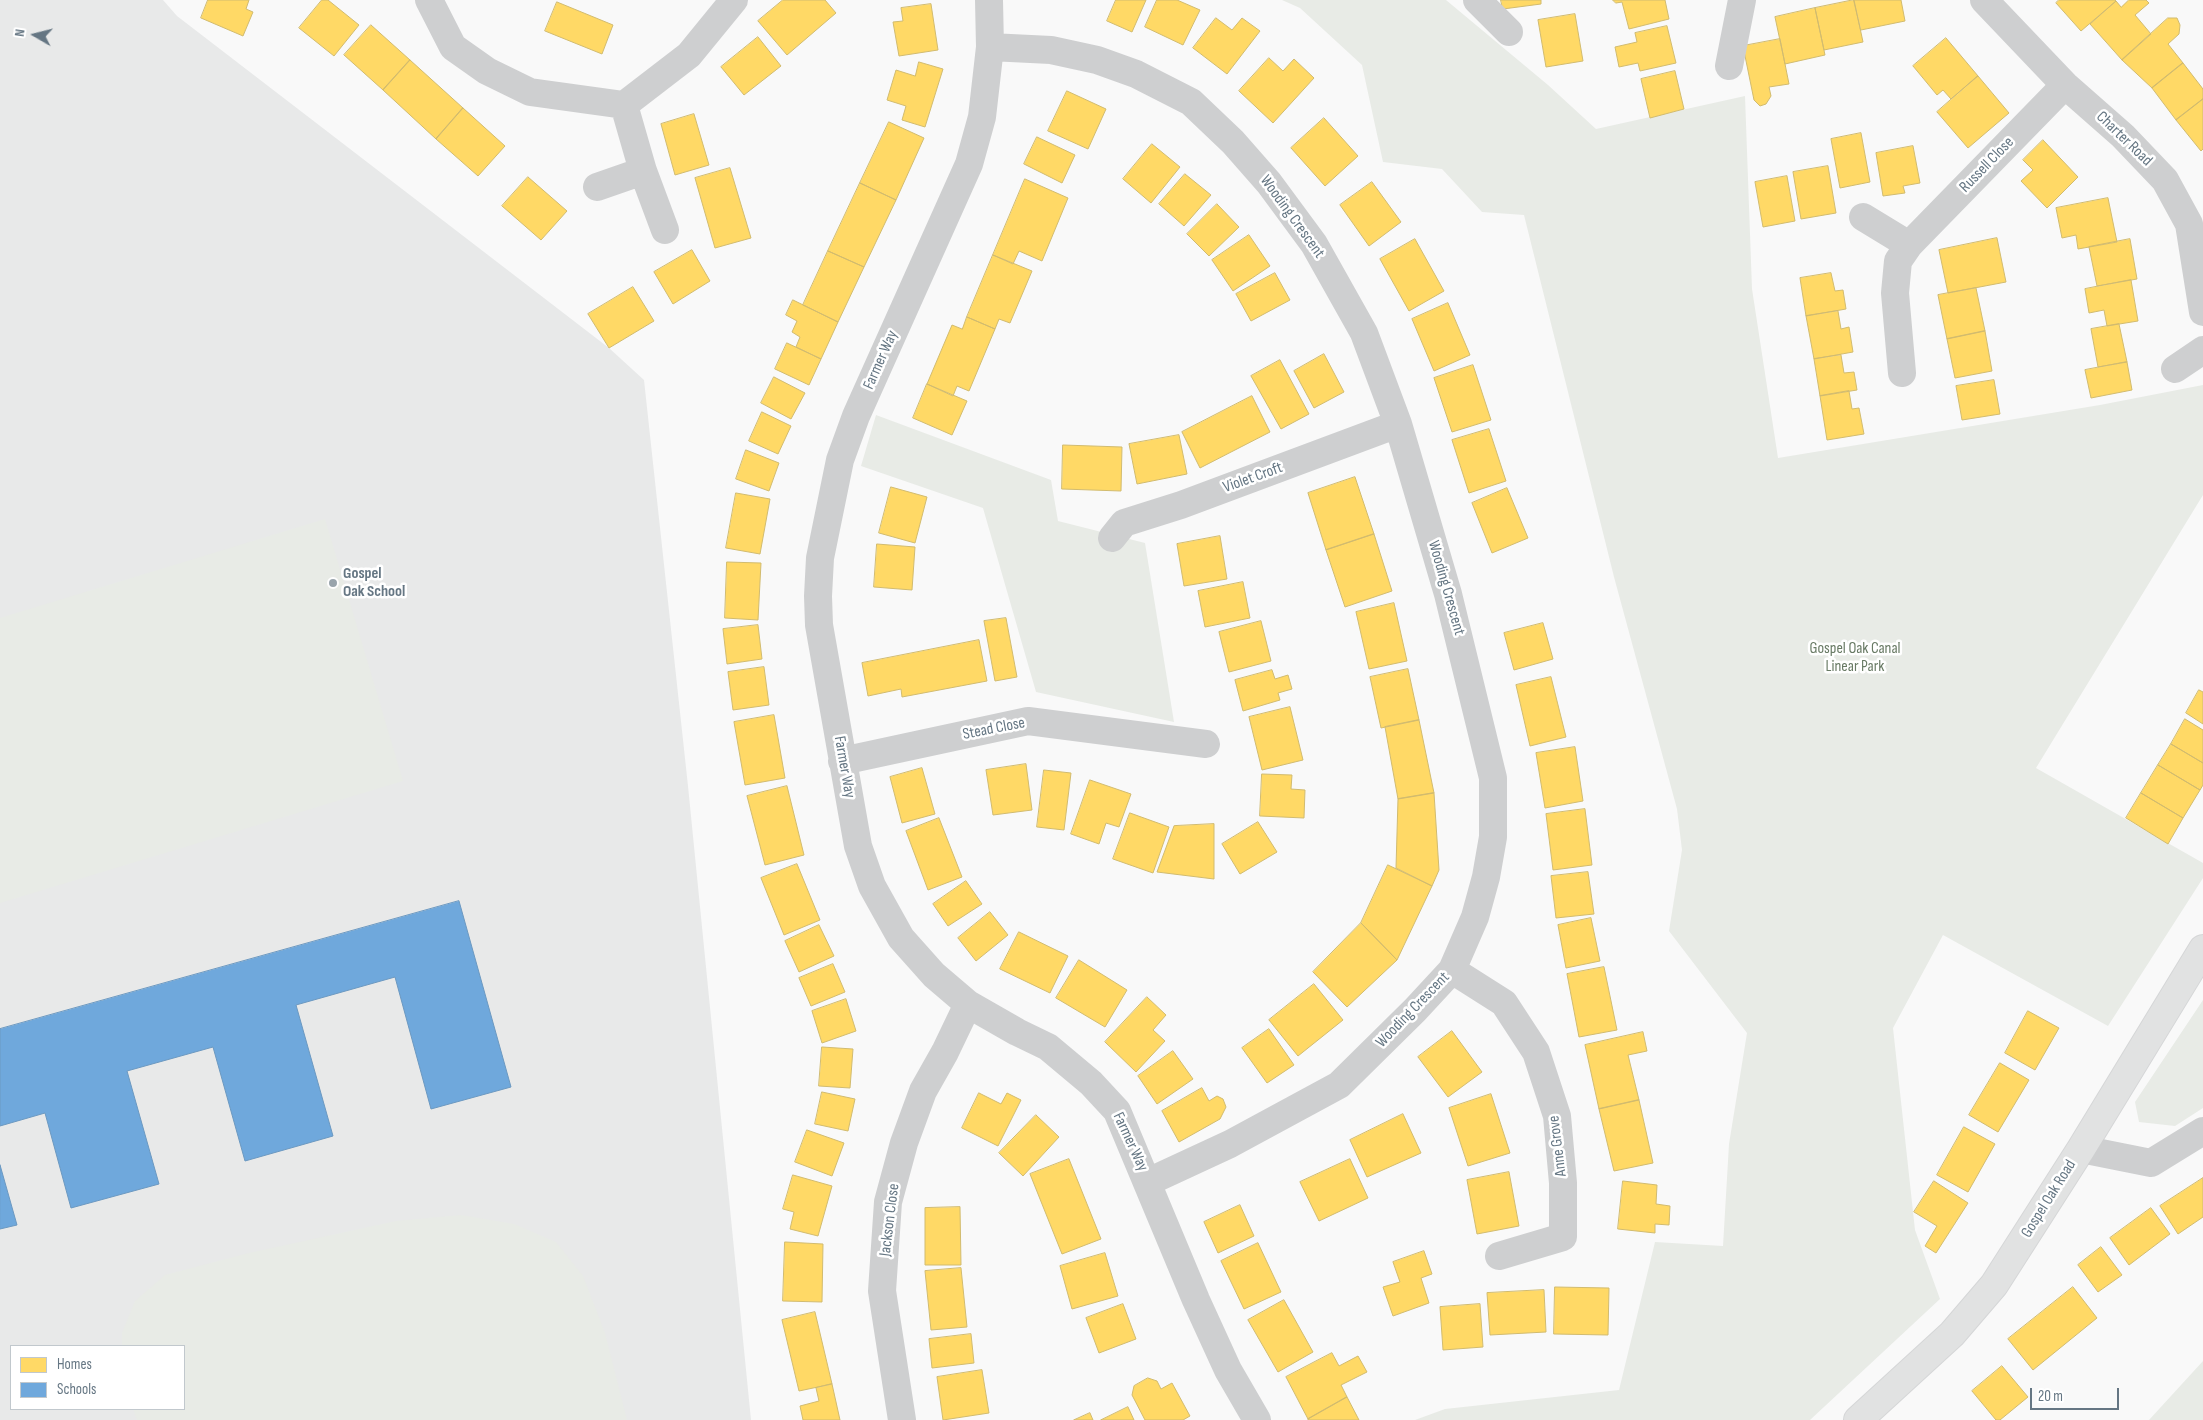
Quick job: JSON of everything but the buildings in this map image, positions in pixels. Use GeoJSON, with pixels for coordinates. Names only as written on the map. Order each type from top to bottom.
{"type":"FeatureCollection","features":[{"type":"Feature","properties":{"kind":"main road","name":"Gospel Oak Road"},"geometry":{"type":"LineString","coordinates":[[1858,1420],[1952,1334],[1994,1285],[2081,1149],[2203,949]]}},
{"type":"Feature","properties":{"kind":"street"},"geometry":{"type":"LineString","coordinates":[[429,0],[453,47],[487,72],[530,92],[624,105],[689,55],[734,0]]}},
{"type":"Feature","properties":{"kind":"street","name":"Farmer Way"},"geometry":{"type":"LineString","coordinates":[[989,0],[990,47],[982,117],[969,164],[856,416],[840,460],[820,558],[819,625],[858,846],[872,886],[901,938],[934,975],[968,1004],[1048,1047],[1091,1083],[1117,1111],[1200,1309],[1228,1370],[1257,1420]]}},
{"type":"Feature","properties":{"kind":"street"},"geometry":{"type":"LineString","coordinates":[[1477,0],[1509,32]]}},
{"type":"Feature","properties":{"kind":"street"},"geometry":{"type":"LineString","coordinates":[[1728,66],[1742,0]]}},
{"type":"Feature","properties":{"kind":"street","name":"Charter Road"},"geometry":{"type":"LineString","coordinates":[[1984,0],[2065,85],[2123,136],[2165,180],[2189,224],[2203,312]]}},
{"type":"Feature","properties":{"kind":"street","name":"Wooding Crescent"},"geometry":{"type":"LineString","coordinates":[[990,47],[1051,50],[1097,60],[1136,74],[1191,102],[1239,149],[1268,183],[1314,244],[1364,333],[1398,424],[1462,644],[1493,778],[1493,837],[1486,877],[1475,917],[1452,970],[1415,1010],[1339,1085],[1230,1144],[1148,1182]]}},
{"type":"Feature","properties":{"kind":"street","name":"Russell Close"},"geometry":{"type":"LineString","coordinates":[[1902,373],[1895,293],[1898,261],[1909,245],[2065,85]]}},
{"type":"Feature","properties":{"kind":"street"},"geometry":{"type":"LineString","coordinates":[[624,105],[644,171],[665,230]]}},
{"type":"Feature","properties":{"kind":"street"},"geometry":{"type":"LineString","coordinates":[[597,187],[644,171]]}},
{"type":"Feature","properties":{"kind":"street"},"geometry":{"type":"LineString","coordinates":[[1863,217],[1909,245]]}},
{"type":"Feature","properties":{"kind":"street"},"geometry":{"type":"LineString","coordinates":[[2175,369],[2203,350]]}},
{"type":"Feature","properties":{"kind":"street","name":"Violet Croft"},"geometry":{"type":"LineString","coordinates":[[1112,538],[1124,523],[1181,505],[1398,424]]}},
{"type":"Feature","properties":{"kind":"street","name":"Stead Close"},"geometry":{"type":"LineString","coordinates":[[842,761],[1028,721],[1206,744]]}},
{"type":"Feature","properties":{"kind":"street","name":"Anne Grove"},"geometry":{"type":"LineString","coordinates":[[1452,970],[1504,1003],[1536,1052],[1557,1116],[1563,1183],[1564,1237],[1499,1256]]}},
{"type":"Feature","properties":{"kind":"street","name":"Jackson Close"},"geometry":{"type":"LineString","coordinates":[[902,1420],[882,1291],[888,1202],[904,1143],[923,1091],[945,1052],[968,1004]]}},
{"type":"Feature","properties":{"kind":"street"},"geometry":{"type":"LineString","coordinates":[[2081,1149],[2151,1164],[2203,1131]]}},
{"type":"Feature","properties":{"kind":"shaded area","name":"Gospel Oak School"},"geometry":{"type":"Polygon","coordinates":[[[0,0],[163,0],[177,16],[609,348],[644,380],[688,786],[751,1420],[0,1420],[0,0]]]}},
{"type":"Feature","properties":{"kind":"green space","name":"Gospel Oak Canal Linear Park"},"geometry":{"type":"Polygon","coordinates":[[[1282,0],[1446,0],[1548,85],[1596,129],[1745,96],[1752,289],[1778,458],[2100,405],[2203,385],[2203,495],[2036,768],[2203,863],[2203,878],[2108,1026],[1943,935],[1893,1028],[1915,1230],[1940,1299],[1810,1420],[1415,1420],[1445,1409],[1619,1390],[1655,1242],[1723,1246],[1729,1144],[1747,1033],[1669,931],[1682,850],[1677,809],[1614,577],[1524,215],[1482,212],[1442,169],[1383,162],[1362,65],[1300,8],[1282,0]]]}},
{"type":"Feature","properties":{"kind":"green space"},"geometry":{"type":"Polygon","coordinates":[[[876,415],[1051,480],[1058,521],[1145,543],[1174,722],[1036,692],[983,508],[861,466],[876,415]]]}},
{"type":"Feature","properties":{"kind":"green space"},"geometry":{"type":"Polygon","coordinates":[[[325,519],[403,781],[0,903],[0,618],[325,519]]]}},
{"type":"Feature","properties":{"kind":"green space"},"geometry":{"type":"Polygon","coordinates":[[[2203,1000],[2203,1108],[2175,1126],[2139,1122],[2135,1102],[2203,1000]]]}},
{"type":"Feature","properties":{"kind":"green space"},"geometry":{"type":"Polygon","coordinates":[[[461,1215],[514,1224],[556,1242],[583,1276],[605,1333],[627,1420],[137,1420],[133,1410],[185,1410],[185,1345],[122,1345],[122,1333],[135,1301],[165,1275],[249,1253],[396,1221],[461,1215]]]}},
{"type":"Feature","properties":{"kind":"green space"},"geometry":{"type":"Polygon","coordinates":[[[2203,1361],[2203,1420],[2149,1420],[2203,1361]]]}},
{"type":"Feature","properties":{"kind":"place","name":"Gospel Oak School"},"geometry":{"type":"Point","coordinates":[333,583]}}]}
